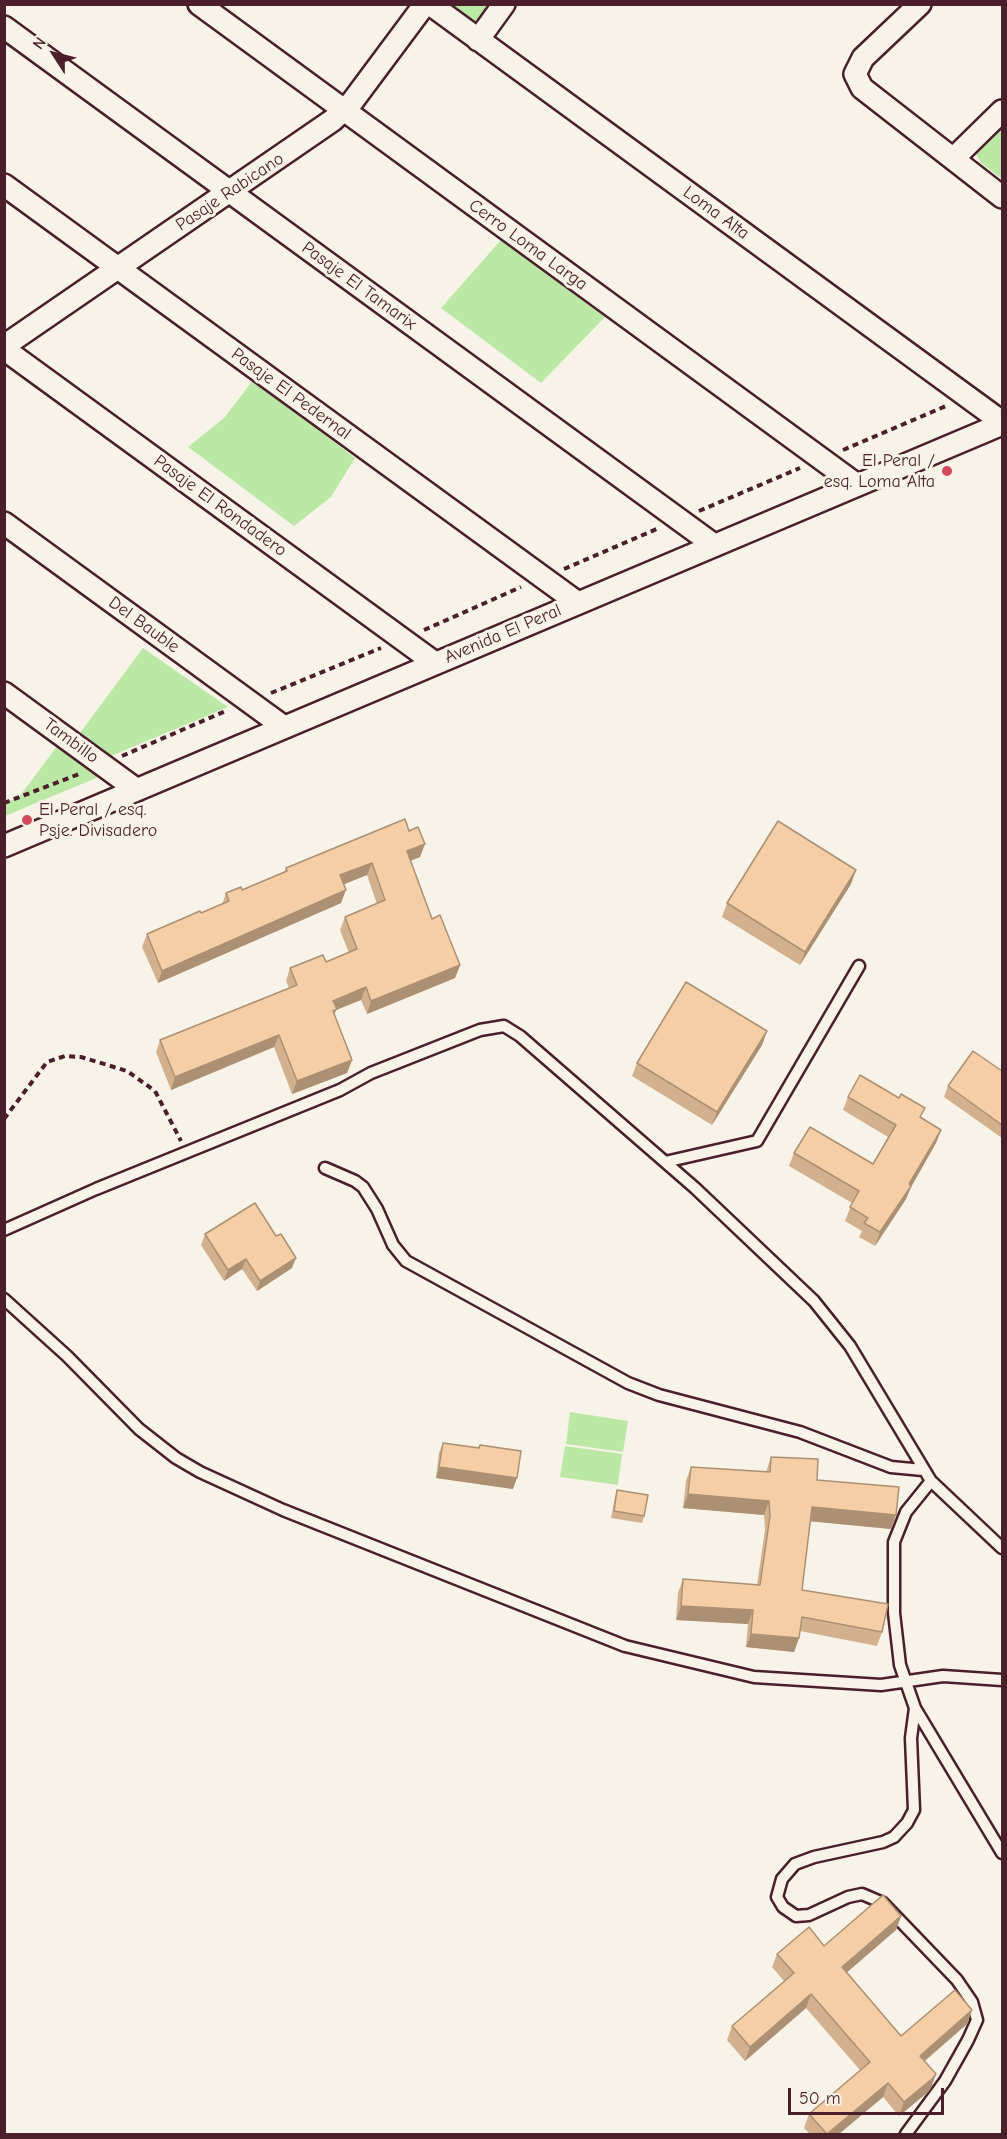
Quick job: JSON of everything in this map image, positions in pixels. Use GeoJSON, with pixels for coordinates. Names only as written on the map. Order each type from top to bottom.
{"type":"FeatureCollection","features":[{"type":"Feature","properties":{"kind":"street","name":"Cerro Loma Larga"},"geometry":{"type":"LineString","coordinates":[[199,4],[857,485]]}},
{"type":"Feature","properties":{"kind":"street","name":"Pasaje Rabicano"},"geometry":{"type":"LineString","coordinates":[[4,347],[344,110],[425,4]]}},
{"type":"Feature","properties":{"kind":"street","name":"Loma Alta"},"geometry":{"type":"LineString","coordinates":[[430,4],[1002,423]]}},
{"type":"Feature","properties":{"kind":"street"},"geometry":{"type":"LineString","coordinates":[[478,40],[504,4]]}},
{"type":"Feature","properties":{"kind":"street"},"geometry":{"type":"LineString","coordinates":[[920,4],[863,58],[855,74],[861,88],[1002,196]]}},
{"type":"Feature","properties":{"kind":"street","name":"Pasaje El Tamarix"},"geometry":{"type":"LineString","coordinates":[[4,27],[714,545]]}},
{"type":"Feature","properties":{"kind":"street"},"geometry":{"type":"LineString","coordinates":[[953,159],[1002,111]]}},
{"type":"Feature","properties":{"kind":"street","name":"Pasaje El Pedernal"},"geometry":{"type":"LineString","coordinates":[[4,185],[578,603]]}},
{"type":"Feature","properties":{"kind":"street","name":"Pasaje El Rondadero"},"geometry":{"type":"LineString","coordinates":[[4,347],[435,663]]}},
{"type":"Feature","properties":{"kind":"street","name":"Avenida El Peral"},"geometry":{"type":"LineString","coordinates":[[4,846],[1002,423]]}},
{"type":"Feature","properties":{"kind":"street","name":"Del Bauble"},"geometry":{"type":"LineString","coordinates":[[4,523],[284,727]]}},
{"type":"Feature","properties":{"kind":"street","name":"Tambillo"},"geometry":{"type":"LineString","coordinates":[[4,693],[137,790]]}},
{"type":"Feature","properties":{"kind":"lane"},"geometry":{"type":"LineString","coordinates":[[665,1162],[757,1141],[859,966]]}},
{"type":"Feature","properties":{"kind":"lane"},"geometry":{"type":"LineString","coordinates":[[4,1230],[340,1090],[371,1073],[461,1037],[488,1028],[504,1026],[520,1036],[665,1162],[827,1315],[850,1346],[931,1481],[1002,1548]]}},
{"type":"Feature","properties":{"kind":"lane"},"geometry":{"type":"LineString","coordinates":[[325,1168],[363,1187],[377,1209],[393,1245],[406,1261],[628,1383],[659,1395],[800,1432],[891,1467],[923,1470]]}},
{"type":"Feature","properties":{"kind":"lane"},"geometry":{"type":"LineString","coordinates":[[4,1299],[60,1349],[139,1428],[176,1458],[283,1510],[625,1646],[754,1677],[881,1685],[943,1676],[1002,1680]]}},
{"type":"Feature","properties":{"kind":"lane"},"geometry":{"type":"LineString","coordinates":[[931,1481],[906,1512],[894,1542],[896,1634],[905,1683],[915,1708],[1002,1853]]}},
{"type":"Feature","properties":{"kind":"lane"},"geometry":{"type":"LineString","coordinates":[[906,2134],[945,2081],[968,2040],[977,2020],[972,2002],[957,1980],[883,1903],[862,1894],[848,1897],[809,1915],[796,1916],[783,1907],[777,1898],[783,1879],[795,1864],[814,1857],[883,1842],[894,1837],[908,1823],[914,1810],[911,1738],[915,1708]]}},
{"type":"Feature","properties":{"kind":"path"},"geometry":{"type":"LineString","coordinates":[[4,803],[402,639],[968,397]]}},
{"type":"Feature","properties":{"kind":"path"},"geometry":{"type":"LineString","coordinates":[[4,1119],[34,1076],[47,1062],[65,1056],[89,1058],[127,1071],[155,1091],[187,1152]]}},
{"type":"Feature","properties":{"kind":"green space"},"geometry":{"type":"Polygon","coordinates":[[[449,5],[499,5],[481,29],[449,5]]]}},
{"type":"Feature","properties":{"kind":"green space"},"geometry":{"type":"Polygon","coordinates":[[[1002,123],[1002,179],[981,163],[976,154],[978,147],[1002,123]]]}},
{"type":"Feature","properties":{"kind":"green space"},"geometry":{"type":"Polygon","coordinates":[[[501,240],[605,317],[541,383],[441,308],[501,240]]]}},
{"type":"Feature","properties":{"kind":"green space"},"geometry":{"type":"Polygon","coordinates":[[[253,380],[355,458],[331,497],[294,526],[188,447],[225,417],[253,380]]]}},
{"type":"Feature","properties":{"kind":"green space"},"geometry":{"type":"Polygon","coordinates":[[[143,648],[228,707],[111,756],[80,733],[143,648]]]}},
{"type":"Feature","properties":{"kind":"green space"},"geometry":{"type":"Polygon","coordinates":[[[58,745],[101,776],[5,816],[4,803],[19,797],[58,745]]]}},
{"type":"Feature","properties":{"kind":"green space"},"geometry":{"type":"Polygon","coordinates":[[[570,1412],[628,1421],[623,1452],[566,1444],[570,1412]]]}},
{"type":"Feature","properties":{"kind":"green space"},"geometry":{"type":"Polygon","coordinates":[[[565,1446],[622,1454],[618,1485],[560,1477],[565,1446]]]}},
{"type":"Feature","properties":{"kind":"building"},"geometry":{"type":"Polygon","coordinates":[[[405,819],[409,831],[418,827],[425,844],[407,851],[432,919],[440,915],[460,965],[371,1001],[366,987],[333,1001],[337,1009],[333,1011],[352,1060],[297,1081],[279,1035],[175,1077],[160,1040],[297,985],[290,968],[323,955],[326,962],[357,949],[345,917],[385,900],[372,863],[340,875],[346,890],[162,971],[147,934],[229,901],[226,893],[241,887],[242,890],[287,871],[286,868],[405,819]]]}},
{"type":"Feature","properties":{"kind":"building"},"geometry":{"type":"Polygon","coordinates":[[[778,821],[856,870],[805,952],[727,903],[778,821]]]}},
{"type":"Feature","properties":{"kind":"building"},"geometry":{"type":"Polygon","coordinates":[[[686,982],[767,1031],[717,1112],[637,1063],[686,982]]]}},
{"type":"Feature","properties":{"kind":"building"},"geometry":{"type":"Polygon","coordinates":[[[973,1051],[1002,1071],[1002,1125],[948,1086],[973,1051]]]}},
{"type":"Feature","properties":{"kind":"building"},"geometry":{"type":"Polygon","coordinates":[[[860,1075],[899,1098],[901,1094],[925,1108],[920,1117],[941,1130],[909,1184],[911,1186],[880,1232],[864,1223],[868,1218],[850,1207],[859,1191],[794,1153],[810,1127],[873,1164],[896,1125],[848,1097],[860,1075]]]}},
{"type":"Feature","properties":{"kind":"building"},"geometry":{"type":"Polygon","coordinates":[[[255,1203],[276,1236],[281,1234],[296,1258],[260,1281],[246,1259],[228,1270],[205,1234],[255,1203]]]}},
{"type":"Feature","properties":{"kind":"building"},"geometry":{"type":"Polygon","coordinates":[[[443,1443],[521,1451],[517,1478],[439,1467],[443,1443]]]}},
{"type":"Feature","properties":{"kind":"building"},"geometry":{"type":"Polygon","coordinates":[[[771,1457],[818,1459],[817,1480],[899,1487],[896,1515],[812,1507],[802,1590],[888,1604],[882,1632],[802,1617],[799,1638],[751,1634],[753,1610],[681,1606],[683,1579],[760,1585],[770,1516],[769,1501],[688,1494],[691,1467],[770,1472],[771,1457]]]}},
{"type":"Feature","properties":{"kind":"building"},"geometry":{"type":"Polygon","coordinates":[[[617,1490],[648,1495],[644,1516],[614,1511],[617,1490]]]}},
{"type":"Feature","properties":{"kind":"building"},"geometry":{"type":"Polygon","coordinates":[[[883,1895],[901,1916],[842,1967],[901,2036],[955,1990],[972,2010],[920,2056],[936,2074],[933,2078],[904,2102],[888,2083],[827,2134],[809,2114],[870,2062],[811,1994],[750,2047],[732,2026],[794,1973],[777,1954],[809,1927],[824,1946],[883,1895]]]}},
{"type":"Feature","properties":{"kind":"place","name":"El Peral / esq. Loma Alta"},"geometry":{"type":"Point","coordinates":[947,471]}},
{"type":"Feature","properties":{"kind":"place","name":"El Peral / esq. Psje. Divisadero"},"geometry":{"type":"Point","coordinates":[27,820]}}]}
